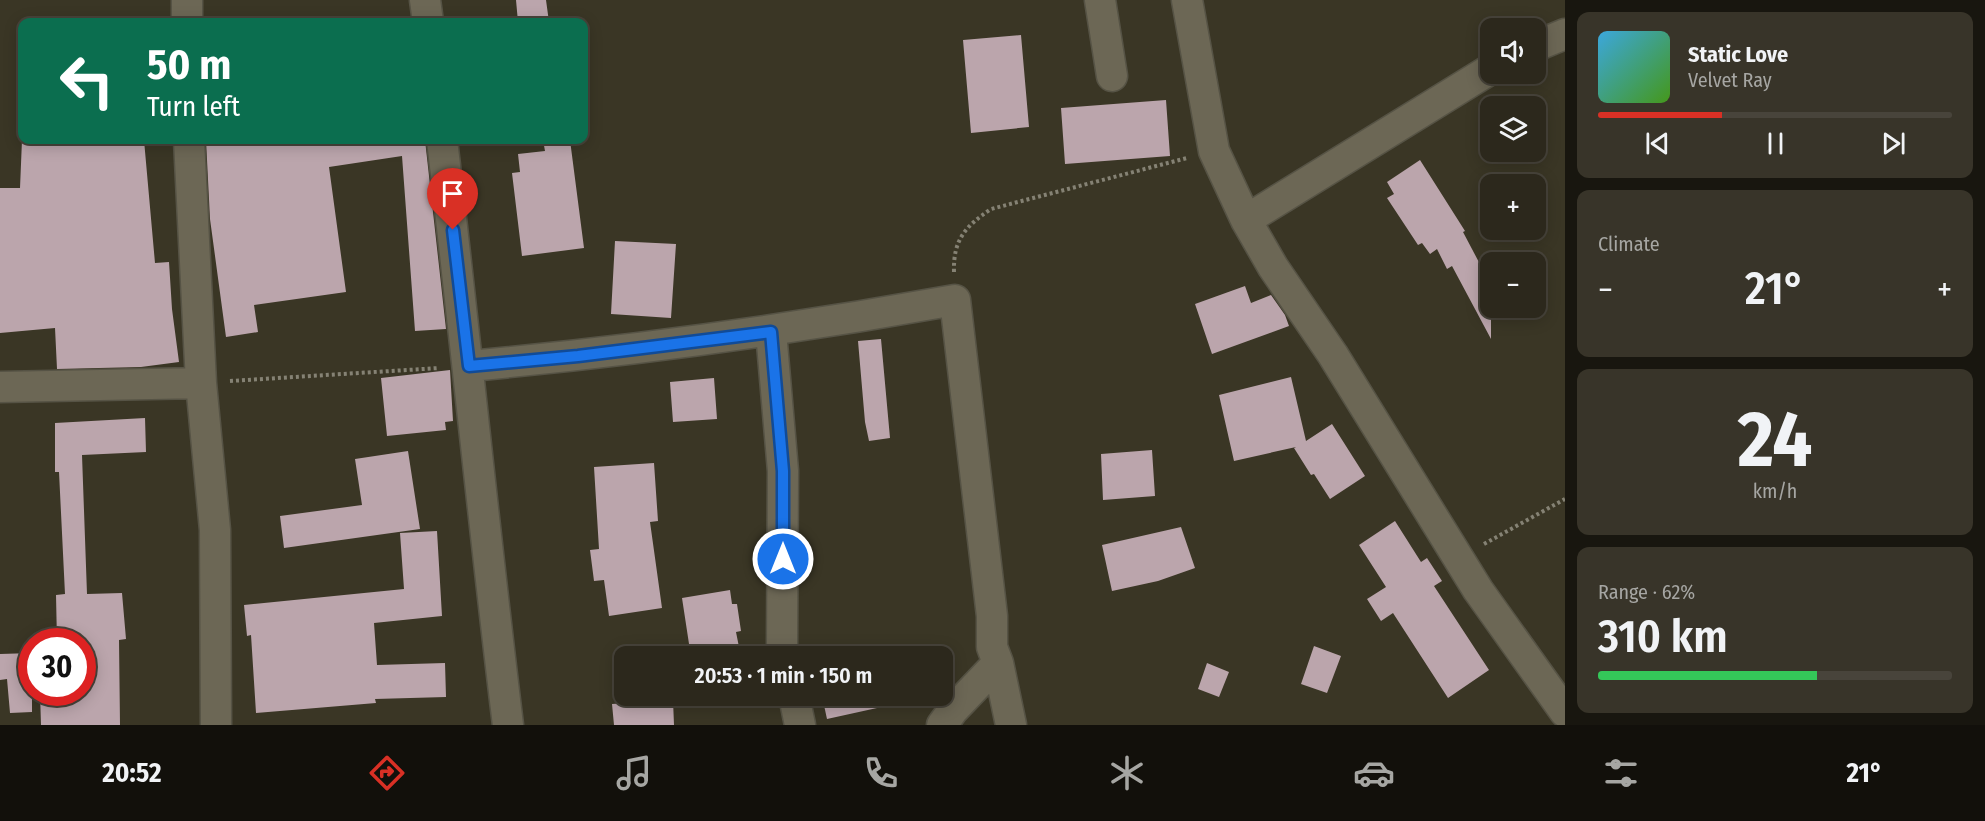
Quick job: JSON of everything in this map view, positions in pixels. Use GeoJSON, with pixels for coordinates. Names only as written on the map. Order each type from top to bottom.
{"type":"FeatureCollection","features":[{"type":"Feature","properties":{"kind":"street"},"geometry":{"type":"LineString","coordinates":[[187,0],[187,18]]}},
{"type":"Feature","properties":{"kind":"street"},"geometry":{"type":"LineString","coordinates":[[425,0],[427,18]]}},
{"type":"Feature","properties":{"kind":"street"},"geometry":{"type":"LineString","coordinates":[[1100,0],[1112,76]]}},
{"type":"Feature","properties":{"kind":"street"},"geometry":{"type":"LineString","coordinates":[[1187,0],[1214,151],[1246,220],[1273,267],[1333,355],[1459,558],[1565,712]]}},
{"type":"Feature","properties":{"kind":"street"},"geometry":{"type":"LineString","coordinates":[[1546,42],[1565,34]]}},
{"type":"Feature","properties":{"kind":"street"},"geometry":{"type":"LineString","coordinates":[[1246,220],[1480,76]]}},
{"type":"Feature","properties":{"kind":"street"},"geometry":{"type":"LineString","coordinates":[[189,144],[201,383],[215,530],[216,725]]}},
{"type":"Feature","properties":{"kind":"street"},"geometry":{"type":"LineString","coordinates":[[442,144],[508,725]]}},
{"type":"Feature","properties":{"kind":"street"},"geometry":{"type":"LineString","coordinates":[[469,366],[578,356],[771,332],[955,300],[990,605],[992,647],[998,663],[1011,725]]}},
{"type":"Feature","properties":{"kind":"street"},"geometry":{"type":"LineString","coordinates":[[771,332],[783,471],[783,646]]}},
{"type":"Feature","properties":{"kind":"street"},"geometry":{"type":"LineString","coordinates":[[0,387],[201,383]]}},
{"type":"Feature","properties":{"kind":"street"},"geometry":{"type":"LineString","coordinates":[[942,725],[959,703],[998,663]]}},
{"type":"Feature","properties":{"kind":"street"},"geometry":{"type":"LineString","coordinates":[[796,706],[800,725]]}},
{"type":"Feature","properties":{"kind":"path"},"geometry":{"type":"LineString","coordinates":[[955,300],[956,246],[969,224],[991,209],[1214,151]]}},
{"type":"Feature","properties":{"kind":"path"},"geometry":{"type":"LineString","coordinates":[[201,383],[469,366]]}},
{"type":"Feature","properties":{"kind":"path"},"geometry":{"type":"LineString","coordinates":[[1459,558],[1565,499]]}},
{"type":"Feature","properties":{"kind":"building"},"geometry":{"type":"Polygon","coordinates":[[[516,0],[546,0],[548,18],[518,18],[516,0]]]}},
{"type":"Feature","properties":{"kind":"building"},"geometry":{"type":"Polygon","coordinates":[[[1021,35],[1029,127],[971,133],[963,40],[1021,35]]]}},
{"type":"Feature","properties":{"kind":"building"},"geometry":{"type":"Polygon","coordinates":[[[1166,100],[1170,156],[1065,164],[1061,108],[1166,100]]]}},
{"type":"Feature","properties":{"kind":"building"},"geometry":{"type":"Polygon","coordinates":[[[22,144],[144,144],[155,263],[169,262],[179,362],[141,367],[57,369],[55,328],[0,333],[0,188],[20,188],[22,144]]]}},
{"type":"Feature","properties":{"kind":"building"},"geometry":{"type":"Polygon","coordinates":[[[206,144],[425,144],[446,329],[415,331],[402,156],[329,167],[346,292],[254,305],[258,332],[226,337],[210,219],[206,144]]]}},
{"type":"Feature","properties":{"kind":"building"},"geometry":{"type":"Polygon","coordinates":[[[544,144],[571,144],[584,248],[522,256],[512,173],[520,172],[518,154],[545,151],[544,144]]]}},
{"type":"Feature","properties":{"kind":"building"},"geometry":{"type":"Polygon","coordinates":[[[1420,160],[1465,231],[1463,232],[1480,264],[1480,318],[1491,318],[1491,339],[1452,266],[1447,269],[1437,249],[1430,254],[1422,243],[1418,245],[1387,198],[1394,194],[1387,182],[1420,160]]]}},
{"type":"Feature","properties":{"kind":"building"},"geometry":{"type":"Polygon","coordinates":[[[615,241],[676,244],[671,318],[611,314],[615,241]]]}},
{"type":"Feature","properties":{"kind":"building"},"geometry":{"type":"Polygon","coordinates":[[[1245,286],[1251,303],[1271,295],[1285,315],[1289,326],[1212,354],[1195,304],[1245,286]]]}},
{"type":"Feature","properties":{"kind":"building"},"geometry":{"type":"Polygon","coordinates":[[[881,339],[890,438],[869,441],[865,422],[858,341],[881,339]]]}},
{"type":"Feature","properties":{"kind":"building"},"geometry":{"type":"Polygon","coordinates":[[[450,370],[453,421],[445,422],[446,430],[387,436],[381,378],[450,370]]]}},
{"type":"Feature","properties":{"kind":"building"},"geometry":{"type":"Polygon","coordinates":[[[1291,377],[1306,441],[1332,424],[1365,476],[1330,499],[1314,474],[1311,475],[1294,448],[1296,447],[1234,461],[1219,395],[1291,377]]]}},
{"type":"Feature","properties":{"kind":"building"},"geometry":{"type":"Polygon","coordinates":[[[714,378],[717,419],[673,422],[670,382],[714,378]]]}},
{"type":"Feature","properties":{"kind":"building"},"geometry":{"type":"Polygon","coordinates":[[[145,418],[146,452],[82,455],[87,594],[122,593],[126,639],[119,640],[120,725],[41,725],[40,706],[96,706],[96,628],[57,628],[56,595],[65,594],[59,472],[55,472],[55,423],[145,418]]]}},
{"type":"Feature","properties":{"kind":"building"},"geometry":{"type":"Polygon","coordinates":[[[1152,450],[1155,496],[1103,500],[1101,454],[1152,450]]]}},
{"type":"Feature","properties":{"kind":"building"},"geometry":{"type":"Polygon","coordinates":[[[408,451],[420,529],[284,548],[280,516],[362,505],[355,459],[408,451]]]}},
{"type":"Feature","properties":{"kind":"building"},"geometry":{"type":"Polygon","coordinates":[[[654,463],[658,521],[650,522],[662,608],[609,616],[604,580],[594,581],[590,550],[599,549],[594,467],[654,463]]]}},
{"type":"Feature","properties":{"kind":"building"},"geometry":{"type":"Polygon","coordinates":[[[1395,521],[1421,562],[1427,558],[1442,581],[1434,586],[1489,670],[1448,698],[1393,613],[1381,621],[1367,599],[1386,587],[1359,545],[1395,521]]]}},
{"type":"Feature","properties":{"kind":"building"},"geometry":{"type":"Polygon","coordinates":[[[1181,527],[1195,568],[1158,581],[1112,591],[1102,545],[1181,527]]]}},
{"type":"Feature","properties":{"kind":"building"},"geometry":{"type":"Polygon","coordinates":[[[437,531],[442,616],[374,623],[377,665],[445,663],[446,697],[375,699],[376,703],[256,713],[251,635],[247,636],[244,605],[404,589],[400,533],[437,531]]]}},
{"type":"Feature","properties":{"kind":"building"},"geometry":{"type":"Polygon","coordinates":[[[730,590],[732,604],[737,604],[741,631],[736,632],[739,646],[689,646],[682,598],[730,590]]]}},
{"type":"Feature","properties":{"kind":"building"},"geometry":{"type":"Polygon","coordinates":[[[1314,646],[1341,656],[1327,693],[1301,684],[1314,646]]]}},
{"type":"Feature","properties":{"kind":"building"},"geometry":{"type":"Polygon","coordinates":[[[18,653],[18,706],[32,706],[32,712],[10,713],[7,679],[0,680],[0,654],[18,653]]]}},
{"type":"Feature","properties":{"kind":"building"},"geometry":{"type":"Polygon","coordinates":[[[1207,663],[1229,672],[1219,697],[1198,689],[1207,663]]]}},
{"type":"Feature","properties":{"kind":"building"},"geometry":{"type":"Polygon","coordinates":[[[612,704],[614,706],[673,706],[674,725],[614,725],[612,704]]]}},
{"type":"Feature","properties":{"kind":"building"},"geometry":{"type":"Polygon","coordinates":[[[824,706],[876,706],[877,708],[827,719],[824,706]]]}},
{"type":"Feature","properties":{"kind":"route"},"geometry":{"type":"LineString","coordinates":[[453,230],[469,366],[578,356],[659,344],[771,332],[783,471],[783,559]]}}]}
